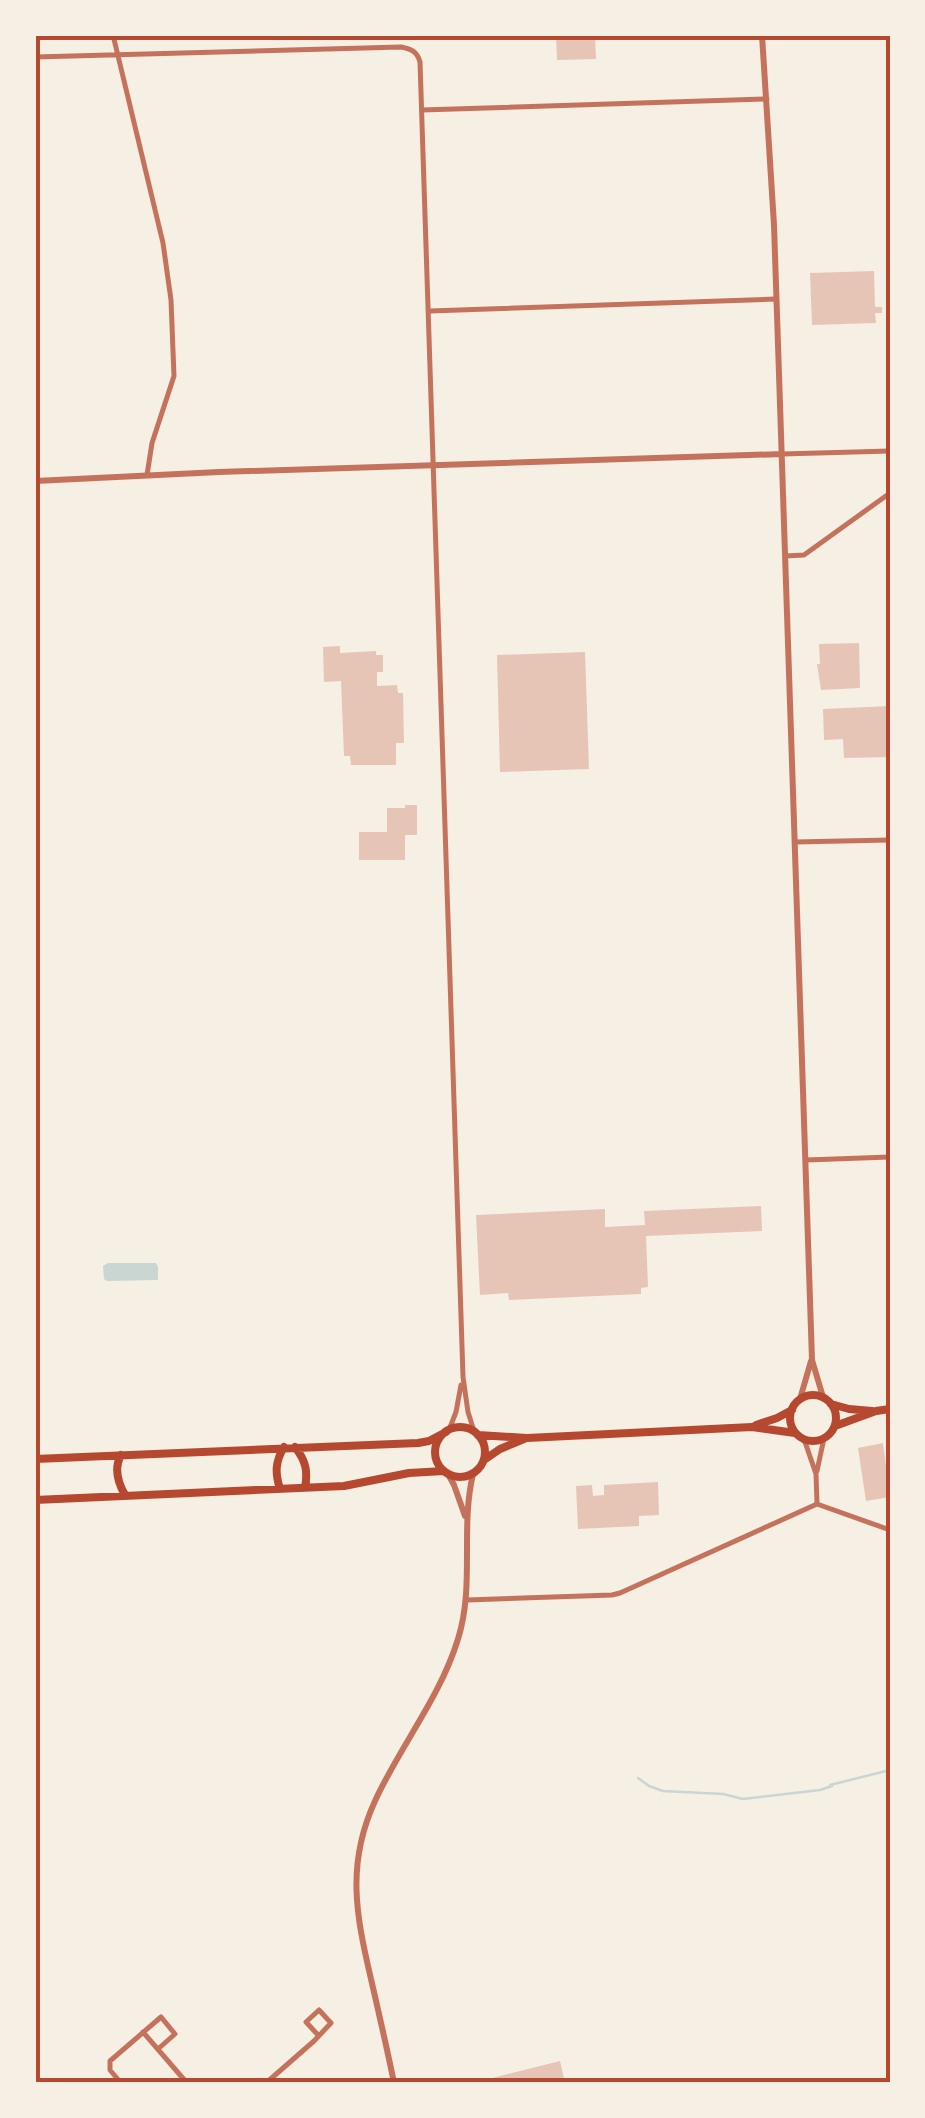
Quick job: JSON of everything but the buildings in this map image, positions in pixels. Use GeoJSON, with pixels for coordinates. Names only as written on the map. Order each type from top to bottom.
{"type":"FeatureCollection","features":[{"type":"Feature","properties":{"kind":"main road"},"geometry":{"type":"LineString","coordinates":[[752,1426],[777,1418],[792,1410],[800,1399],[815,1395],[849,1409],[876,1411]]}},
{"type":"Feature","properties":{"kind":"main road"},"geometry":{"type":"LineString","coordinates":[[831,1404],[835,1426]]}},
{"type":"Feature","properties":{"kind":"main road"},"geometry":{"type":"LineString","coordinates":[[792,1410],[790,1422],[796,1433],[811,1441],[824,1438],[835,1426],[890,1409]]}},
{"type":"Feature","properties":{"kind":"main road"},"geometry":{"type":"LineString","coordinates":[[35,1459],[418,1443],[462,1428],[527,1438],[752,1426],[796,1433]]}},
{"type":"Feature","properties":{"kind":"main road"},"geometry":{"type":"LineString","coordinates":[[446,1472],[438,1464],[436,1452],[439,1439],[447,1431]]}},
{"type":"Feature","properties":{"kind":"main road"},"geometry":{"type":"LineString","coordinates":[[476,1433],[485,1448],[484,1460]]}},
{"type":"Feature","properties":{"kind":"main road"},"geometry":{"type":"LineString","coordinates":[[35,1500],[344,1486],[422,1471],[458,1477],[473,1474],[500,1449],[527,1438]]}},
{"type":"Feature","properties":{"kind":"main road"},"geometry":{"type":"LineString","coordinates":[[280,1489],[276,1464],[284,1447]]}},
{"type":"Feature","properties":{"kind":"main road"},"geometry":{"type":"LineString","coordinates":[[295,1447],[306,1463],[305,1488]]}},
{"type":"Feature","properties":{"kind":"main road"},"geometry":{"type":"LineString","coordinates":[[121,1454],[117,1473],[125,1495]]}},
{"type":"Feature","properties":{"kind":"street"},"geometry":{"type":"LineString","coordinates":[[113,35],[163,243],[170,300],[174,376],[146,475]]}},
{"type":"Feature","properties":{"kind":"street"},"geometry":{"type":"LineString","coordinates":[[762,35],[777,299],[812,1360],[823,1397]]}},
{"type":"Feature","properties":{"kind":"street"},"geometry":{"type":"LineString","coordinates":[[35,56],[401,47],[418,54],[430,311],[463,1377],[467,1410],[476,1433]]}},
{"type":"Feature","properties":{"kind":"street"},"geometry":{"type":"LineString","coordinates":[[422,110],[767,98]]}},
{"type":"Feature","properties":{"kind":"street"},"geometry":{"type":"LineString","coordinates":[[430,311],[777,299]]}},
{"type":"Feature","properties":{"kind":"street"},"geometry":{"type":"LineString","coordinates":[[35,481],[890,450]]}},
{"type":"Feature","properties":{"kind":"street"},"geometry":{"type":"LineString","coordinates":[[785,556],[804,555],[890,492]]}},
{"type":"Feature","properties":{"kind":"street"},"geometry":{"type":"LineString","coordinates":[[795,842],[890,840]]}},
{"type":"Feature","properties":{"kind":"street"},"geometry":{"type":"LineString","coordinates":[[806,1160],[890,1157]]}},
{"type":"Feature","properties":{"kind":"street"},"geometry":{"type":"LineString","coordinates":[[800,1399],[812,1360]]}},
{"type":"Feature","properties":{"kind":"street"},"geometry":{"type":"LineString","coordinates":[[447,1431],[456,1412],[463,1377]]}},
{"type":"Feature","properties":{"kind":"street"},"geometry":{"type":"LineString","coordinates":[[817,1504],[816,1474],[824,1438]]}},
{"type":"Feature","properties":{"kind":"street"},"geometry":{"type":"LineString","coordinates":[[804,1439],[816,1474]]}},
{"type":"Feature","properties":{"kind":"street"},"geometry":{"type":"LineString","coordinates":[[446,1472],[466,1518]]}},
{"type":"Feature","properties":{"kind":"street"},"geometry":{"type":"LineString","coordinates":[[394,2083],[358,1923],[357,1863],[375,1799],[449,1665],[463,1621],[466,1518],[473,1474]]}},
{"type":"Feature","properties":{"kind":"street"},"geometry":{"type":"LineString","coordinates":[[466,1600],[612,1595],[817,1504],[890,1530]]}},
{"type":"Feature","properties":{"kind":"street"},"geometry":{"type":"LineString","coordinates":[[266,2083],[330,2023],[318,2010],[306,2022],[318,2034]]}},
{"type":"Feature","properties":{"kind":"street"},"geometry":{"type":"LineString","coordinates":[[121,2083],[110,2070],[110,2061],[162,2016],[175,2034],[158,2049]]}},
{"type":"Feature","properties":{"kind":"street"},"geometry":{"type":"LineString","coordinates":[[143,2032],[187,2083]]}},
{"type":"Feature","properties":{"kind":"shaded area"},"geometry":{"type":"Polygon","coordinates":[[[156,1263],[158,1280],[107,1281],[103,1266],[156,1263]]]}},
{"type":"Feature","properties":{"kind":"waterway"},"geometry":{"type":"LineString","coordinates":[[638,1778],[663,1791],[743,1799],[820,1790],[890,1770]]}}]}
